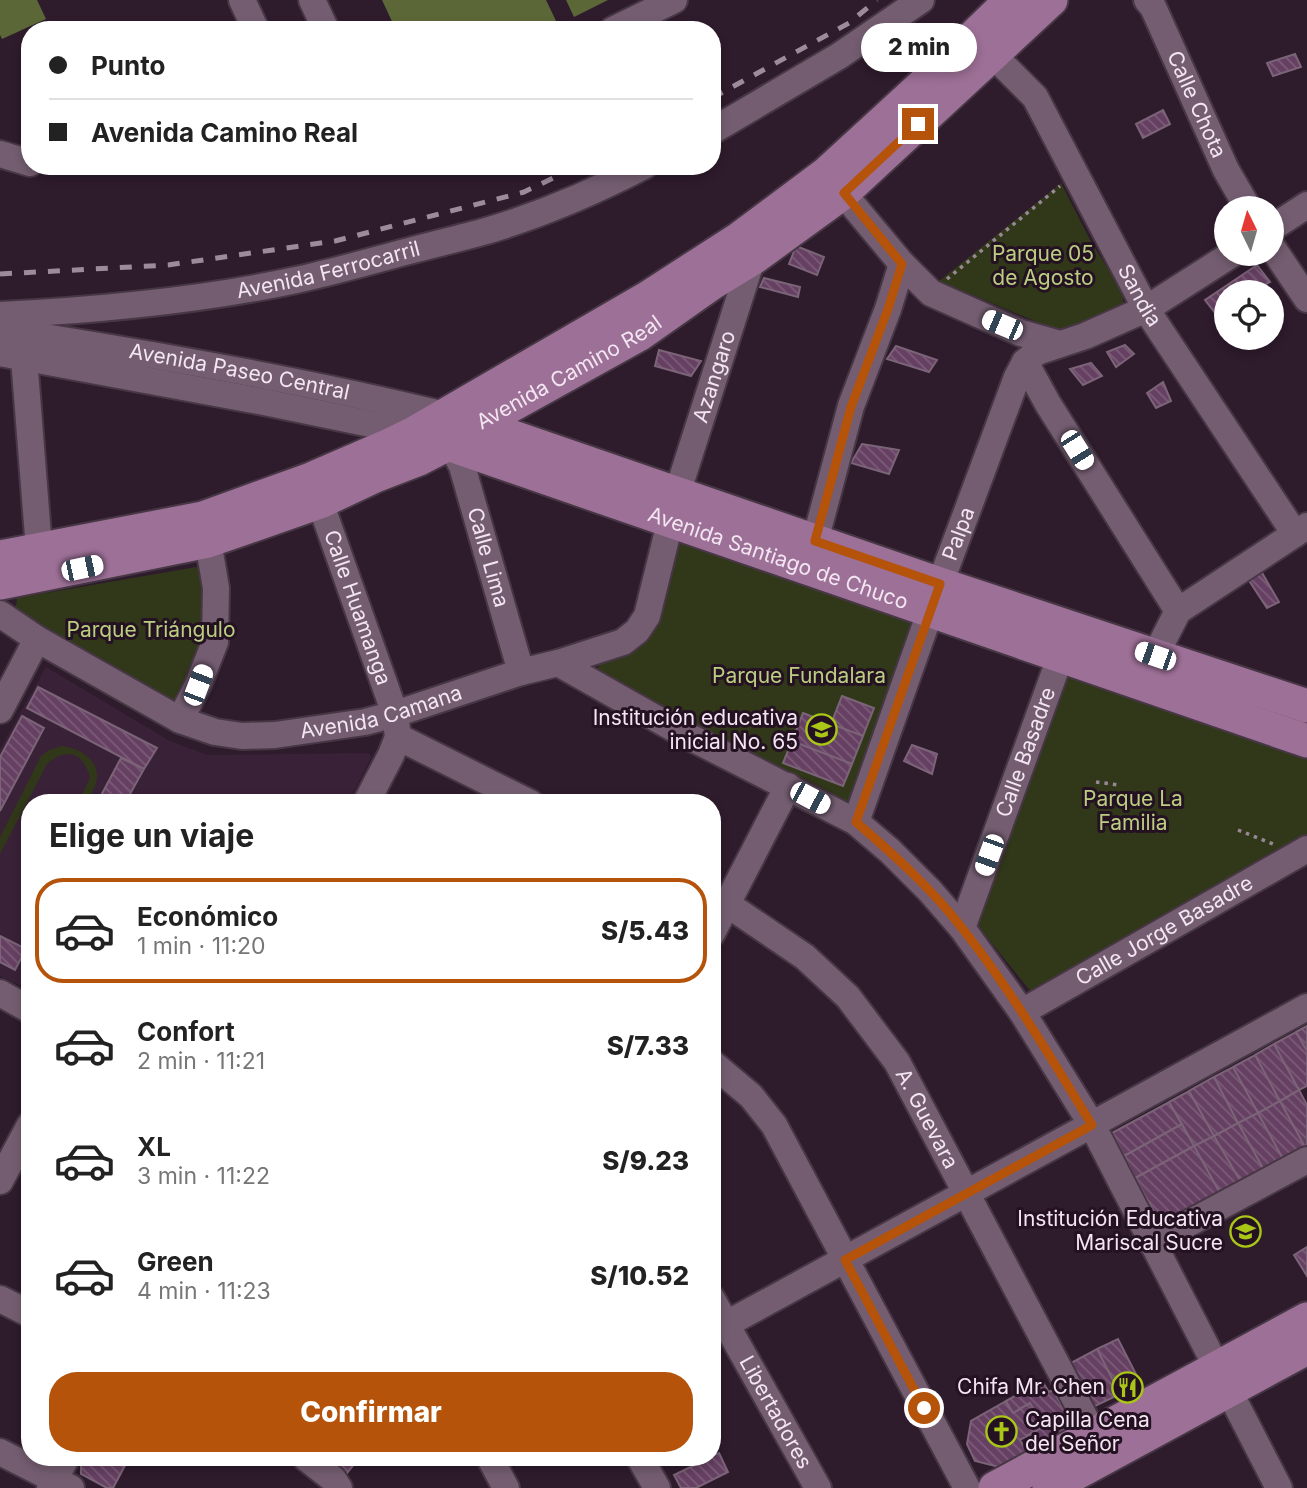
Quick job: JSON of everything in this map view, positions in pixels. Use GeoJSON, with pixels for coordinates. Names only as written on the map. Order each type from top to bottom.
{"type":"FeatureCollection","features":[{"type":"Feature","properties":{"kind":"main road","name":"Avenida Camino Real"},"geometry":{"type":"LineString","coordinates":[[0,583],[208,541],[320,502],[419,459],[448,429],[740,239],[835,183],[936,73],[1011,0]]}},
{"type":"Feature","properties":{"kind":"main road","name":"Avenida Camino Real"},"geometry":{"type":"LineString","coordinates":[[478,424],[640,334],[711,284],[752,260],[835,183],[992,54],[1051,0]]}},
{"type":"Feature","properties":{"kind":"main road","name":"Avenida Paseo Central"},"geometry":{"type":"LineString","coordinates":[[414,433],[478,424]]}},
{"type":"Feature","properties":{"kind":"main road","name":"Avenida Santiago de Chuco"},"geometry":{"type":"LineString","coordinates":[[478,424],[674,507],[815,541],[1061,655],[1307,741]]}},
{"type":"Feature","properties":{"kind":"main road","name":"Avenida Santiago de Chuco"},"geometry":{"type":"LineString","coordinates":[[448,429],[936,597],[1155,656],[1307,706]]}},
{"type":"Feature","properties":{"kind":"main road"},"geometry":{"type":"LineString","coordinates":[[0,557],[203,518],[311,479],[414,433]]}},
{"type":"Feature","properties":{"kind":"main road"},"geometry":{"type":"LineString","coordinates":[[1049,1488],[1222,1379],[1307,1319]]}},
{"type":"Feature","properties":{"kind":"main road"},"geometry":{"type":"LineString","coordinates":[[995,1488],[1094,1435],[1222,1379],[1307,1348]]}},
{"type":"Feature","properties":{"kind":"street"},"geometry":{"type":"LineString","coordinates":[[242,0],[252,21]]}},
{"type":"Feature","properties":{"kind":"street"},"geometry":{"type":"LineString","coordinates":[[312,0],[322,21]]}},
{"type":"Feature","properties":{"kind":"street"},"geometry":{"type":"LineString","coordinates":[[631,21],[674,0]]}},
{"type":"Feature","properties":{"kind":"street"},"geometry":{"type":"LineString","coordinates":[[721,126],[839,56],[921,0]]}},
{"type":"Feature","properties":{"kind":"street","name":"Calle Chota"},"geometry":{"type":"LineString","coordinates":[[1147,0],[1153,7],[1226,170],[1241,196]]}},
{"type":"Feature","properties":{"kind":"street","name":"Sandia"},"geometry":{"type":"LineString","coordinates":[[992,54],[1035,96],[1146,309],[1301,530]]}},
{"type":"Feature","properties":{"kind":"street"},"geometry":{"type":"LineString","coordinates":[[0,154],[21,160]]}},
{"type":"Feature","properties":{"kind":"street","name":"Avenida Ferrocarril"},"geometry":{"type":"LineString","coordinates":[[0,315],[148,303],[296,280],[527,217],[626,175]]}},
{"type":"Feature","properties":{"kind":"street"},"geometry":{"type":"LineString","coordinates":[[835,183],[902,264],[931,293],[1021,333],[1060,344]]}},
{"type":"Feature","properties":{"kind":"street"},"geometry":{"type":"LineString","coordinates":[[1284,220],[1307,205]]}},
{"type":"Feature","properties":{"kind":"street","name":"Azangaro"},"geometry":{"type":"LineString","coordinates":[[674,507],[752,260]]}},
{"type":"Feature","properties":{"kind":"street"},"geometry":{"type":"LineString","coordinates":[[815,541],[851,407],[902,264]]}},
{"type":"Feature","properties":{"kind":"street"},"geometry":{"type":"LineString","coordinates":[[1284,265],[1307,299]]}},
{"type":"Feature","properties":{"kind":"street"},"geometry":{"type":"LineString","coordinates":[[1178,611],[1048,404],[1025,362],[1037,352],[1085,336],[1146,309],[1214,266]]}},
{"type":"Feature","properties":{"kind":"street","name":"Avenida Paseo Central"},"geometry":{"type":"LineString","coordinates":[[0,330],[278,377],[359,394],[448,429]]}},
{"type":"Feature","properties":{"kind":"street"},"geometry":{"type":"LineString","coordinates":[[12,356],[39,549]]}},
{"type":"Feature","properties":{"kind":"street","name":"Avenida Paseo Central"},"geometry":{"type":"LineString","coordinates":[[12,356],[264,402],[414,433]]}},
{"type":"Feature","properties":{"kind":"street","name":"Palpa"},"geometry":{"type":"LineString","coordinates":[[856,822],[936,597],[1017,377],[1025,362]]}},
{"type":"Feature","properties":{"kind":"street","name":"Calle Lima"},"geometry":{"type":"LineString","coordinates":[[448,429],[462,466],[522,672]]}},
{"type":"Feature","properties":{"kind":"street","name":"Calle Huamanga"},"geometry":{"type":"LineString","coordinates":[[320,502],[397,725]]}},
{"type":"Feature","properties":{"kind":"street","name":"Avenida Camana"},"geometry":{"type":"LineString","coordinates":[[0,614],[37,639],[180,720],[215,732],[242,736],[275,735],[365,722],[397,725],[522,672],[623,642],[637,631],[647,616],[674,507]]}},
{"type":"Feature","properties":{"kind":"street"},"geometry":{"type":"LineString","coordinates":[[1155,656],[1178,611],[1301,530]]}},
{"type":"Feature","properties":{"kind":"street"},"geometry":{"type":"LineString","coordinates":[[180,720],[215,642],[216,588],[208,541]]}},
{"type":"Feature","properties":{"kind":"street"},"geometry":{"type":"LineString","coordinates":[[0,710],[37,639]]}},
{"type":"Feature","properties":{"kind":"street","name":"Calle Basadre"},"geometry":{"type":"LineString","coordinates":[[962,928],[1061,655]]}},
{"type":"Feature","properties":{"kind":"street"},"geometry":{"type":"LineString","coordinates":[[558,663],[680,732],[856,822],[891,851],[930,891],[962,928],[1022,1012],[1092,1125],[1279,1488]]}},
{"type":"Feature","properties":{"kind":"street"},"geometry":{"type":"LineString","coordinates":[[371,794],[391,755],[397,725],[515,794]]}},
{"type":"Feature","properties":{"kind":"street"},"geometry":{"type":"LineString","coordinates":[[721,899],[788,786]]}},
{"type":"Feature","properties":{"kind":"street","name":"Calle Jorge Basadre"},"geometry":{"type":"LineString","coordinates":[[1022,1012],[1307,849]]}},
{"type":"Feature","properties":{"kind":"street","name":"A. Guevara"},"geometry":{"type":"LineString","coordinates":[[721,902],[805,957],[848,997],[897,1062],[1094,1435]]}},
{"type":"Feature","properties":{"kind":"street"},"geometry":{"type":"LineString","coordinates":[[0,993],[21,1005]]}},
{"type":"Feature","properties":{"kind":"street"},"geometry":{"type":"LineString","coordinates":[[721,1327],[1307,1007]]}},
{"type":"Feature","properties":{"kind":"street"},"geometry":{"type":"LineString","coordinates":[[721,1071],[751,1096],[774,1125],[967,1488]]}},
{"type":"Feature","properties":{"kind":"street"},"geometry":{"type":"LineString","coordinates":[[0,1181],[15,1156]]}},
{"type":"Feature","properties":{"kind":"street"},"geometry":{"type":"LineString","coordinates":[[1152,1243],[1307,1160]]}},
{"type":"Feature","properties":{"kind":"street"},"geometry":{"type":"LineString","coordinates":[[0,1299],[21,1310]]}},
{"type":"Feature","properties":{"kind":"street","name":"Libertadores"},"geometry":{"type":"LineString","coordinates":[[721,1330],[818,1488]]}},
{"type":"Feature","properties":{"kind":"street"},"geometry":{"type":"LineString","coordinates":[[0,1452],[21,1461]]}},
{"type":"Feature","properties":{"kind":"street"},"geometry":{"type":"LineString","coordinates":[[32,1466],[60,1478]]}},
{"type":"Feature","properties":{"kind":"street"},"geometry":{"type":"LineString","coordinates":[[317,1466],[334,1479],[339,1488]]}},
{"type":"Feature","properties":{"kind":"street"},"geometry":{"type":"LineString","coordinates":[[494,1466],[506,1488]]}},
{"type":"Feature","properties":{"kind":"street"},"geometry":{"type":"LineString","coordinates":[[645,1466],[657,1488]]}},
{"type":"Feature","properties":{"kind":"path"},"geometry":{"type":"LineString","coordinates":[[956,286],[945,281],[1075,173]]}},
{"type":"Feature","properties":{"kind":"path"},"geometry":{"type":"LineString","coordinates":[[1096,782],[1119,785]]}},
{"type":"Feature","properties":{"kind":"path"},"geometry":{"type":"LineString","coordinates":[[1238,830],[1275,845]]}},
{"type":"Feature","properties":{"kind":"shaded area"},"geometry":{"type":"Polygon","coordinates":[[[0,0],[37,0],[46,19],[21,21],[21,30],[2,39],[0,0]]]}},
{"type":"Feature","properties":{"kind":"shaded area"},"geometry":{"type":"Polygon","coordinates":[[[382,0],[546,0],[556,21],[392,21],[382,0]]]}},
{"type":"Feature","properties":{"kind":"shaded area"},"geometry":{"type":"Polygon","coordinates":[[[566,0],[608,0],[574,17],[566,0]]]}},
{"type":"Feature","properties":{"kind":"shaded area"},"geometry":{"type":"Polygon","coordinates":[[[46,667],[170,741],[208,755],[368,753],[372,756],[353,794],[21,794],[21,986],[0,976],[0,749],[46,667]]]}},
{"type":"Feature","properties":{"kind":"green space","name":"Parque 05 de Agosto"},"geometry":{"type":"Polygon","coordinates":[[[1061,183],[1090,240],[1123,292],[1123,308],[1058,331],[939,281],[1061,183]]]}},
{"type":"Feature","properties":{"kind":"green space","name":"Parque Fundalara"},"geometry":{"type":"Polygon","coordinates":[[[681,538],[918,620],[851,807],[599,673],[598,667],[602,661],[658,615],[681,538]]]}},
{"type":"Feature","properties":{"kind":"green space","name":"Parque Triángulo"},"geometry":{"type":"Polygon","coordinates":[[[202,566],[207,637],[181,709],[15,615],[17,598],[202,566]]]}},
{"type":"Feature","properties":{"kind":"green space","name":"Parque La Familia"},"geometry":{"type":"Polygon","coordinates":[[[1069,669],[1307,756],[1307,841],[1032,993],[973,920],[1069,669]]]}},
{"type":"Feature","properties":{"kind":"green space"},"geometry":{"type":"Polygon","coordinates":[[[62,746],[82,753],[93,762],[97,775],[91,794],[82,794],[90,778],[84,763],[68,754],[54,758],[47,764],[31,794],[22,794],[41,756],[62,746]]]}},
{"type":"Feature","properties":{"kind":"green space"},"geometry":{"type":"Polygon","coordinates":[[[21,796],[21,814],[0,854],[0,837],[21,796]]]}},
{"type":"Feature","properties":{"kind":"building"},"geometry":{"type":"Polygon","coordinates":[[[1295,54],[1301,67],[1273,76],[1267,63],[1295,54]]]}},
{"type":"Feature","properties":{"kind":"building"},"geometry":{"type":"Polygon","coordinates":[[[1163,110],[1170,124],[1143,138],[1136,124],[1163,110]]]}},
{"type":"Feature","properties":{"kind":"building"},"geometry":{"type":"Polygon","coordinates":[[[796,246],[824,257],[817,275],[789,264],[796,246]]]}},
{"type":"Feature","properties":{"kind":"building"},"geometry":{"type":"Polygon","coordinates":[[[1258,266],[1268,280],[1235,280],[1258,266]]]}},
{"type":"Feature","properties":{"kind":"building"},"geometry":{"type":"Polygon","coordinates":[[[764,278],[800,287],[798,297],[760,287],[764,278]]]}},
{"type":"Feature","properties":{"kind":"building"},"geometry":{"type":"Polygon","coordinates":[[[1214,294],[1214,312],[1205,300],[1214,294]]]}},
{"type":"Feature","properties":{"kind":"building"},"geometry":{"type":"Polygon","coordinates":[[[1125,345],[1134,354],[1116,367],[1107,352],[1125,345]]]}},
{"type":"Feature","properties":{"kind":"building"},"geometry":{"type":"Polygon","coordinates":[[[896,346],[937,360],[929,372],[887,359],[896,346]]]}},
{"type":"Feature","properties":{"kind":"building"},"geometry":{"type":"Polygon","coordinates":[[[659,350],[701,361],[691,376],[655,366],[659,350]]]}},
{"type":"Feature","properties":{"kind":"building"},"geometry":{"type":"Polygon","coordinates":[[[1091,363],[1102,376],[1083,385],[1070,369],[1091,363]]]}},
{"type":"Feature","properties":{"kind":"building"},"geometry":{"type":"Polygon","coordinates":[[[1163,382],[1171,401],[1156,408],[1147,393],[1163,382]]]}},
{"type":"Feature","properties":{"kind":"building"},"geometry":{"type":"Polygon","coordinates":[[[862,444],[899,450],[889,474],[851,463],[862,444]]]}},
{"type":"Feature","properties":{"kind":"building"},"geometry":{"type":"Polygon","coordinates":[[[1261,571],[1279,602],[1267,608],[1248,579],[1261,571]]]}},
{"type":"Feature","properties":{"kind":"building"},"geometry":{"type":"Polygon","coordinates":[[[38,687],[157,748],[144,769],[27,708],[38,687]]]}},
{"type":"Feature","properties":{"kind":"building"},"geometry":{"type":"Polygon","coordinates":[[[842,696],[874,708],[863,736],[831,724],[842,696]]]}},
{"type":"Feature","properties":{"kind":"building"},"geometry":{"type":"Polygon","coordinates":[[[803,713],[863,736],[852,764],[792,741],[803,713]]]}},
{"type":"Feature","properties":{"kind":"building"},"geometry":{"type":"Polygon","coordinates":[[[22,716],[44,728],[0,811],[0,757],[22,716]]]}},
{"type":"Feature","properties":{"kind":"building"},"geometry":{"type":"Polygon","coordinates":[[[792,741],[852,764],[843,786],[783,763],[792,741]]]}},
{"type":"Feature","properties":{"kind":"building"},"geometry":{"type":"Polygon","coordinates":[[[912,745],[937,754],[932,774],[904,761],[912,745]]]}},
{"type":"Feature","properties":{"kind":"building"},"geometry":{"type":"Polygon","coordinates":[[[121,758],[144,769],[130,794],[102,794],[121,758]]]}},
{"type":"Feature","properties":{"kind":"building"},"geometry":{"type":"Polygon","coordinates":[[[0,936],[21,946],[21,959],[15,970],[0,962],[0,936]]]}},
{"type":"Feature","properties":{"kind":"building"},"geometry":{"type":"Polygon","coordinates":[[[1307,1026],[1307,1051],[1296,1032],[1307,1026]]]}},
{"type":"Feature","properties":{"kind":"building"},"geometry":{"type":"Polygon","coordinates":[[[1296,1032],[1307,1051],[1307,1086],[1299,1090],[1274,1044],[1296,1032]]]}},
{"type":"Feature","properties":{"kind":"building"},"geometry":{"type":"Polygon","coordinates":[[[1274,1044],[1299,1090],[1280,1101],[1255,1055],[1274,1044]]]}},
{"type":"Feature","properties":{"kind":"building"},"geometry":{"type":"Polygon","coordinates":[[[1255,1055],[1280,1101],[1258,1113],[1233,1067],[1255,1055]]]}},
{"type":"Feature","properties":{"kind":"building"},"geometry":{"type":"Polygon","coordinates":[[[1233,1067],[1258,1113],[1238,1123],[1214,1077],[1233,1067]]]}},
{"type":"Feature","properties":{"kind":"building"},"geometry":{"type":"Polygon","coordinates":[[[1214,1077],[1238,1123],[1214,1136],[1189,1091],[1214,1077]]]}},
{"type":"Feature","properties":{"kind":"building"},"geometry":{"type":"Polygon","coordinates":[[[1299,1090],[1307,1105],[1305,1147],[1280,1101],[1299,1090]]]}},
{"type":"Feature","properties":{"kind":"building"},"geometry":{"type":"Polygon","coordinates":[[[1189,1091],[1214,1136],[1194,1146],[1169,1102],[1189,1091]]]}},
{"type":"Feature","properties":{"kind":"building"},"geometry":{"type":"Polygon","coordinates":[[[1280,1101],[1305,1147],[1283,1159],[1258,1113],[1280,1101]]]}},
{"type":"Feature","properties":{"kind":"building"},"geometry":{"type":"Polygon","coordinates":[[[1169,1102],[1182,1124],[1124,1156],[1112,1133],[1169,1102]]]}},
{"type":"Feature","properties":{"kind":"building"},"geometry":{"type":"Polygon","coordinates":[[[1258,1113],[1283,1159],[1264,1170],[1238,1123],[1258,1113]]]}},
{"type":"Feature","properties":{"kind":"building"},"geometry":{"type":"Polygon","coordinates":[[[1238,1123],[1264,1170],[1241,1182],[1214,1136],[1238,1123]]]}},
{"type":"Feature","properties":{"kind":"building"},"geometry":{"type":"Polygon","coordinates":[[[1182,1124],[1194,1146],[1135,1178],[1124,1156],[1182,1124]]]}},
{"type":"Feature","properties":{"kind":"building"},"geometry":{"type":"Polygon","coordinates":[[[1214,1136],[1241,1182],[1220,1193],[1194,1146],[1214,1136]]]}},
{"type":"Feature","properties":{"kind":"building"},"geometry":{"type":"Polygon","coordinates":[[[1194,1146],[1220,1193],[1168,1221],[1158,1219],[1135,1178],[1194,1146]]]}},
{"type":"Feature","properties":{"kind":"building"},"geometry":{"type":"Polygon","coordinates":[[[1307,1247],[1307,1276],[1294,1255],[1307,1247]]]}},
{"type":"Feature","properties":{"kind":"building"},"geometry":{"type":"Polygon","coordinates":[[[1118,1339],[1141,1384],[1120,1394],[1097,1349],[1118,1339]]]}},
{"type":"Feature","properties":{"kind":"building"},"geometry":{"type":"Polygon","coordinates":[[[1097,1349],[1120,1394],[1093,1407],[1071,1363],[1097,1349]]]}},
{"type":"Feature","properties":{"kind":"building"},"geometry":{"type":"Polygon","coordinates":[[[1042,1381],[1049,1392],[1053,1390],[1073,1425],[1032,1448],[1026,1436],[1043,1427],[1030,1403],[1013,1413],[1006,1401],[1042,1381]]]}},
{"type":"Feature","properties":{"kind":"building","name":"Capilla Cena del Señor"},"geometry":{"type":"Polygon","coordinates":[[[1006,1401],[1013,1413],[1030,1403],[1043,1427],[1020,1440],[1026,1451],[999,1467],[975,1461],[967,1444],[971,1421],[1006,1401]]]}},
{"type":"Feature","properties":{"kind":"building"},"geometry":{"type":"Polygon","coordinates":[[[721,1457],[728,1472],[696,1488],[681,1488],[674,1475],[693,1466],[721,1466],[721,1457]]]}},
{"type":"Feature","properties":{"kind":"building"},"geometry":{"type":"Polygon","coordinates":[[[81,1466],[125,1466],[113,1488],[107,1488],[81,1474],[81,1466]]]}},
{"type":"Feature","properties":{"kind":"building"},"geometry":{"type":"Polygon","coordinates":[[[338,1466],[353,1466],[347,1473],[338,1466]]]}},
{"type":"Feature","properties":{"kind":"railway"},"geometry":{"type":"LineString","coordinates":[[721,93],[849,23],[877,0]]}},
{"type":"Feature","properties":{"kind":"railway"},"geometry":{"type":"LineString","coordinates":[[0,274],[168,265],[335,241],[524,192],[559,175]]}},
{"type":"Feature","properties":{"kind":"place","name":"Institución educativa inicial No. 65"},"geometry":{"type":"Point","coordinates":[821,730]}},
{"type":"Feature","properties":{"kind":"place","name":"Institución Educativa Mariscal Sucre"},"geometry":{"type":"Point","coordinates":[1246,1231]}},
{"type":"Feature","properties":{"kind":"place","name":"Chifa Mr. Chen"},"geometry":{"type":"Point","coordinates":[1128,1387]}},
{"type":"Feature","properties":{"kind":"place","name":"Capilla Cena del Señor"},"geometry":{"type":"Point","coordinates":[1002,1432]}},
{"type":"Feature","properties":{"kind":"route"},"geometry":{"type":"LineString","coordinates":[[918,124],[844,193],[902,264],[851,407],[815,541],[940,584],[856,822],[891,851],[962,928],[1022,1012],[1092,1125],[845,1260],[924,1408]]}}]}
